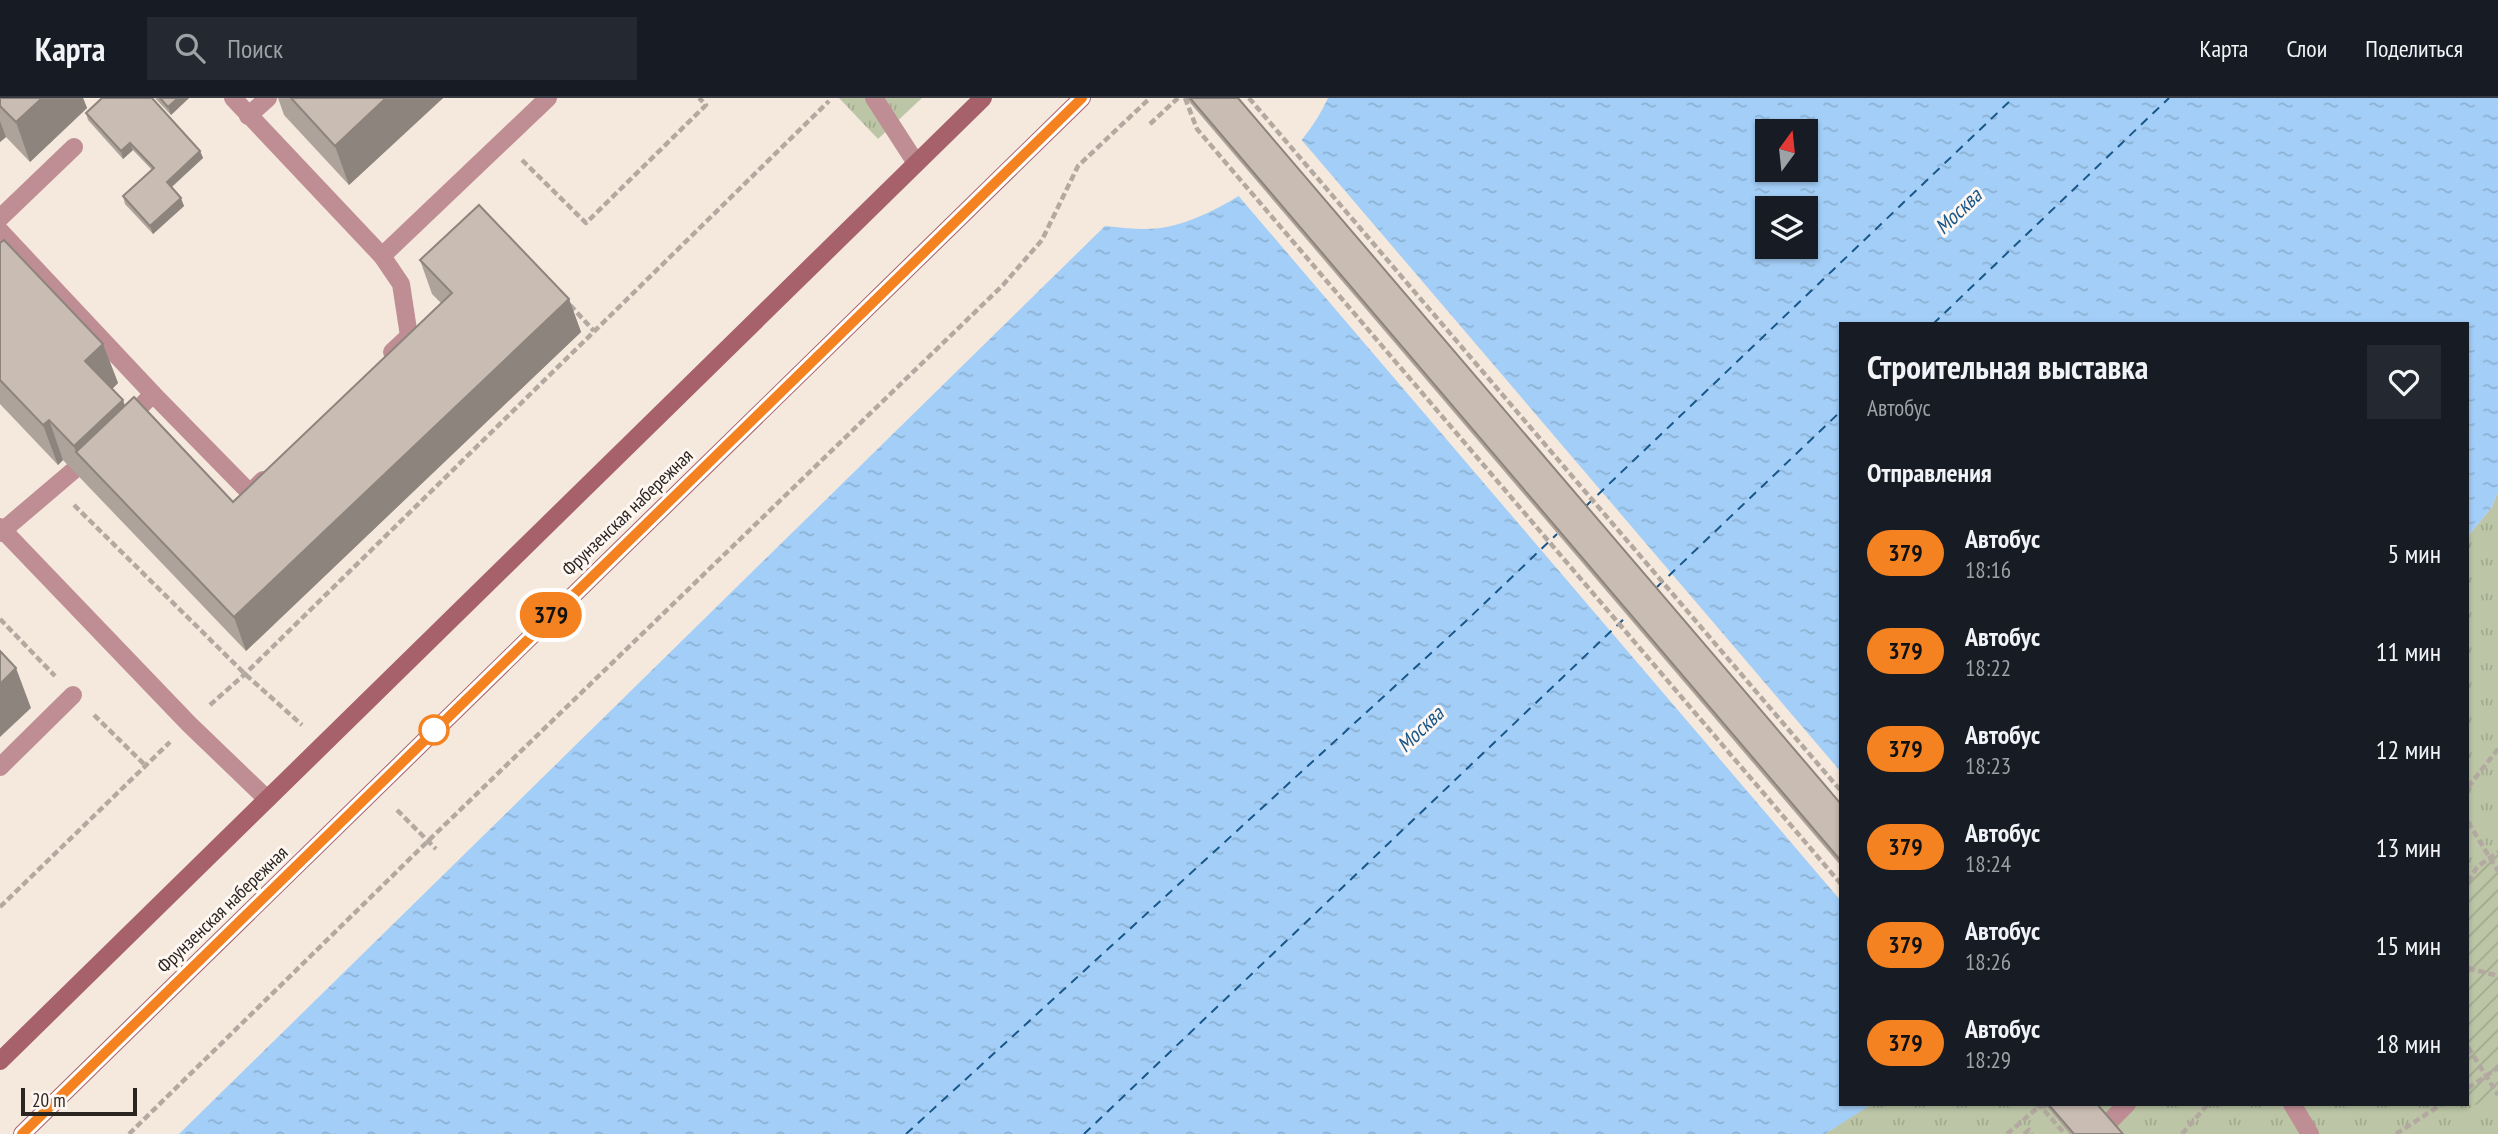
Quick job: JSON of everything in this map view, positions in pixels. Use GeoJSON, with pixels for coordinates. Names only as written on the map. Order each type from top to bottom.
{"type":"FeatureCollection","features":[{"type":"Feature","properties":{"kind":"main road"},"geometry":{"type":"LineString","coordinates":[[0,1061],[983,98]]}},
{"type":"Feature","properties":{"kind":"main road","name":"Фрунзенская набережная"},"geometry":{"type":"LineString","coordinates":[[22,1134],[1082,98]]}},
{"type":"Feature","properties":{"kind":"lane"},"geometry":{"type":"LineString","coordinates":[[233,98],[382,256],[401,284],[409,336],[379,365]]}},
{"type":"Feature","properties":{"kind":"lane"},"geometry":{"type":"LineString","coordinates":[[248,116],[268,98]]}},
{"type":"Feature","properties":{"kind":"lane"},"geometry":{"type":"LineString","coordinates":[[382,256],[548,98]]}},
{"type":"Feature","properties":{"kind":"lane"},"geometry":{"type":"LineString","coordinates":[[874,98],[916,163]]}},
{"type":"Feature","properties":{"kind":"lane"},"geometry":{"type":"LineString","coordinates":[[0,218],[74,147]]}},
{"type":"Feature","properties":{"kind":"lane"},"geometry":{"type":"LineString","coordinates":[[0,231],[250,493],[280,463]]}},
{"type":"Feature","properties":{"kind":"lane"},"geometry":{"type":"LineString","coordinates":[[123,425],[153,394]]}},
{"type":"Feature","properties":{"kind":"lane"},"geometry":{"type":"LineString","coordinates":[[74,470],[1,530],[189,724],[267,799]]}},
{"type":"Feature","properties":{"kind":"lane"},"geometry":{"type":"LineString","coordinates":[[0,767],[74,695]]}},
{"type":"Feature","properties":{"kind":"lane"},"geometry":{"type":"LineString","coordinates":[[2097,1134],[2125,1106]]}},
{"type":"Feature","properties":{"kind":"lane"},"geometry":{"type":"LineString","coordinates":[[2293,1106],[2310,1134]]}},
{"type":"Feature","properties":{"kind":"path"},"geometry":{"type":"LineString","coordinates":[[503,141],[586,223],[706,105],[699,98]]}},
{"type":"Feature","properties":{"kind":"path"},"geometry":{"type":"LineString","coordinates":[[129,1134],[1003,285],[1042,240],[1078,166],[1150,98]]}},
{"type":"Feature","properties":{"kind":"path"},"geometry":{"type":"LineString","coordinates":[[1150,124],[1178,98]]}},
{"type":"Feature","properties":{"kind":"path"},"geometry":{"type":"LineString","coordinates":[[1185,98],[1197,129],[1839,882]]}},
{"type":"Feature","properties":{"kind":"path"},"geometry":{"type":"LineString","coordinates":[[1249,98],[1839,789]]}},
{"type":"Feature","properties":{"kind":"path"},"geometry":{"type":"LineString","coordinates":[[0,908],[189,724],[245,674],[829,101]]}},
{"type":"Feature","properties":{"kind":"path"},"geometry":{"type":"LineString","coordinates":[[1306,181],[1315,174]]}},
{"type":"Feature","properties":{"kind":"path"},"geometry":{"type":"LineString","coordinates":[[1269,214],[1278,206]]}},
{"type":"Feature","properties":{"kind":"path"},"geometry":{"type":"LineString","coordinates":[[570,305],[594,331]]}},
{"type":"Feature","properties":{"kind":"path"},"geometry":{"type":"LineString","coordinates":[[1462,365],[1471,357]]}},
{"type":"Feature","properties":{"kind":"path"},"geometry":{"type":"LineString","coordinates":[[1425,396],[1434,388]]}},
{"type":"Feature","properties":{"kind":"path"},"geometry":{"type":"LineString","coordinates":[[55,486],[245,674],[324,744]]}},
{"type":"Feature","properties":{"kind":"path"},"geometry":{"type":"LineString","coordinates":[[2469,786],[2498,749]]}},
{"type":"Feature","properties":{"kind":"path"},"geometry":{"type":"LineString","coordinates":[[397,810],[436,849]]}},
{"type":"Feature","properties":{"kind":"path"},"geometry":{"type":"LineString","coordinates":[[2469,824],[2498,871]]}},
{"type":"Feature","properties":{"kind":"path"},"geometry":{"type":"LineString","coordinates":[[2469,880],[2477,867],[2498,852]]}},
{"type":"Feature","properties":{"kind":"path"},"geometry":{"type":"LineString","coordinates":[[2469,968],[2498,976]]}},
{"type":"Feature","properties":{"kind":"path"},"geometry":{"type":"LineString","coordinates":[[2469,1049],[2498,1095]]}},
{"type":"Feature","properties":{"kind":"path"},"geometry":{"type":"LineString","coordinates":[[2469,1087],[2498,1068]]}},
{"type":"Feature","properties":{"kind":"path"},"geometry":{"type":"LineString","coordinates":[[2007,1134],[2043,1106],[2065,1134]]}},
{"type":"Feature","properties":{"kind":"path"},"geometry":{"type":"LineString","coordinates":[[2182,1134],[2206,1106]]}},
{"type":"Feature","properties":{"kind":"path"},"geometry":{"type":"LineString","coordinates":[[2396,1134],[2439,1106]]}},
{"type":"Feature","properties":{"kind":"path"},"geometry":{"type":"LineString","coordinates":[[2024,1134],[2029,1130],[2032,1134]]}},
{"type":"Feature","properties":{"kind":"green space"},"geometry":{"type":"Polygon","coordinates":[[[839,98],[922,98],[878,139],[839,98]]]}},
{"type":"Feature","properties":{"kind":"green space"},"geometry":{"type":"Polygon","coordinates":[[[2498,491],[2498,1134],[1825,1134],[1866,1106],[2469,1106],[2469,535],[2492,507],[2498,491]]]}},
{"type":"Feature","properties":{"kind":"green space"},"geometry":{"type":"Polygon","coordinates":[[[2498,847],[2498,1099],[2469,1105],[2469,867],[2498,847]]]}},
{"type":"Feature","properties":{"kind":"water","name":"Москва"},"geometry":{"type":"Polygon","coordinates":[[[1328,98],[2498,98],[2498,491],[2492,507],[2469,535],[2469,322],[1839,322],[1839,1106],[1869,1106],[1825,1134],[179,1134],[1105,226],[1158,228],[1198,217],[1243,193],[1284,159],[1302,140],[1328,98]]]}},
{"type":"Feature","properties":{"kind":"pier"},"geometry":{"type":"Polygon","coordinates":[[[1300,138],[1839,770],[1839,899],[1236,193],[1270,170],[1300,138]]]}},
{"type":"Feature","properties":{"kind":"building"},"geometry":{"type":"Polygon","coordinates":[[[0,98],[42,98],[16,122],[0,106],[0,98]]]}},
{"type":"Feature","properties":{"kind":"building"},"geometry":{"type":"Polygon","coordinates":[[[102,98],[152,98],[200,151],[167,182],[181,198],[150,226],[123,196],[154,168],[130,143],[121,151],[86,113],[102,98]]]}},
{"type":"Feature","properties":{"kind":"building"},"geometry":{"type":"Polygon","coordinates":[[[160,98],[178,98],[168,107],[160,98]]]}},
{"type":"Feature","properties":{"kind":"building"},"geometry":{"type":"Polygon","coordinates":[[[291,98],[386,98],[335,146],[291,98]]]}},
{"type":"Feature","properties":{"kind":"building"},"geometry":{"type":"Polygon","coordinates":[[[1190,98],[1238,98],[1839,802],[1839,859],[1190,98]]]}},
{"type":"Feature","properties":{"kind":"building"},"geometry":{"type":"Polygon","coordinates":[[[479,205],[569,299],[234,617],[76,452],[134,397],[233,502],[452,293],[420,260],[479,205]]]}},
{"type":"Feature","properties":{"kind":"building"},"geometry":{"type":"Polygon","coordinates":[[[4,240],[103,344],[85,361],[123,400],[74,446],[49,420],[43,425],[0,380],[0,243],[4,240]]]}},
{"type":"Feature","properties":{"kind":"building"},"geometry":{"type":"Polygon","coordinates":[[[0,651],[16,668],[0,684],[0,651]]]}},
{"type":"Feature","properties":{"kind":"building"},"geometry":{"type":"Polygon","coordinates":[[[2050,1106],[2099,1106],[2123,1134],[2074,1134],[2050,1106]]]}},
{"type":"Feature","properties":{"kind":"ferry route"},"geometry":{"type":"LineString","coordinates":[[1586,506],[2013,98]]}},
{"type":"Feature","properties":{"kind":"ferry route"},"geometry":{"type":"LineString","coordinates":[[1935,322],[2169,98]]}},
{"type":"Feature","properties":{"kind":"ferry route"},"geometry":{"type":"LineString","coordinates":[[1657,587],[1839,413]]}},
{"type":"Feature","properties":{"kind":"ferry route"},"geometry":{"type":"LineString","coordinates":[[906,1134],[1465,622],[1557,534]]}},
{"type":"Feature","properties":{"kind":"ferry route"},"geometry":{"type":"LineString","coordinates":[[1084,1134],[1628,615]]}},
{"type":"Feature","properties":{"kind":"bus line","name":"379"},"geometry":{"type":"LineString","coordinates":[[22,1134],[1082,98]]}}]}
